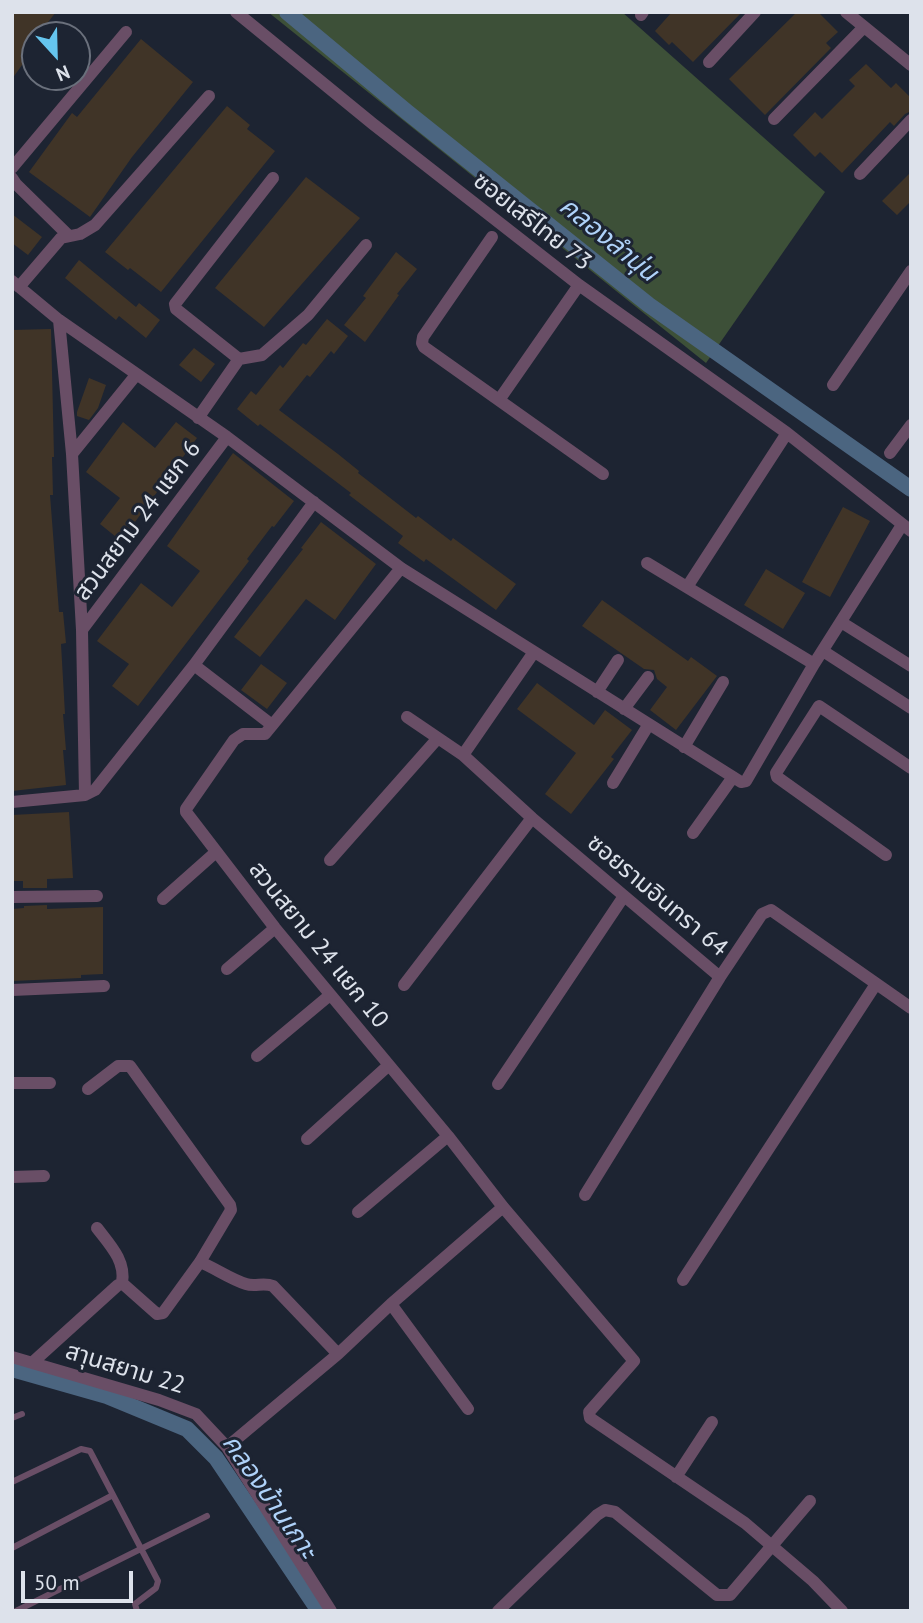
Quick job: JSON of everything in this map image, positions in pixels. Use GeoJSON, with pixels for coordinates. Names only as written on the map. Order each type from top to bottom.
{"type":"FeatureCollection","features":[{"type":"Feature","properties":{"kind":"street","name":"ซอยเสรีไทย 73"},"geometry":{"type":"LineString","coordinates":[[236,12],[373,124],[579,285],[787,433],[906,528]]}},
{"type":"Feature","properties":{"kind":"street"},"geometry":{"type":"LineString","coordinates":[[709,62],[755,12]]}},
{"type":"Feature","properties":{"kind":"street"},"geometry":{"type":"LineString","coordinates":[[846,12],[911,65]]}},
{"type":"Feature","properties":{"kind":"street"},"geometry":{"type":"LineString","coordinates":[[774,119],[864,27]]}},
{"type":"Feature","properties":{"kind":"street"},"geometry":{"type":"LineString","coordinates":[[12,168],[126,32]]}},
{"type":"Feature","properties":{"kind":"street"},"geometry":{"type":"LineString","coordinates":[[209,96],[95,225],[80,234],[61,238],[16,284],[59,320],[227,437],[401,568],[684,747],[741,782],[746,781],[822,651],[906,528]]}},
{"type":"Feature","properties":{"kind":"street"},"geometry":{"type":"LineString","coordinates":[[860,174],[911,120]]}},
{"type":"Feature","properties":{"kind":"street"},"geometry":{"type":"LineString","coordinates":[[12,178],[68,235]]}},
{"type":"Feature","properties":{"kind":"street"},"geometry":{"type":"LineString","coordinates":[[239,359],[175,306],[273,178]]}},
{"type":"Feature","properties":{"kind":"street"},"geometry":{"type":"LineString","coordinates":[[492,237],[423,337],[422,343],[603,474]]}},
{"type":"Feature","properties":{"kind":"street"},"geometry":{"type":"LineString","coordinates":[[198,418],[239,359],[262,355],[308,315],[366,245]]}},
{"type":"Feature","properties":{"kind":"street"},"geometry":{"type":"LineString","coordinates":[[833,385],[910,275]]}},
{"type":"Feature","properties":{"kind":"street"},"geometry":{"type":"LineString","coordinates":[[499,400],[579,285]]}},
{"type":"Feature","properties":{"kind":"street"},"geometry":{"type":"LineString","coordinates":[[59,320],[72,454],[82,630],[85,795]]}},
{"type":"Feature","properties":{"kind":"street"},"geometry":{"type":"LineString","coordinates":[[72,454],[136,375]]}},
{"type":"Feature","properties":{"kind":"street"},"geometry":{"type":"LineString","coordinates":[[890,453],[911,425]]}},
{"type":"Feature","properties":{"kind":"street"},"geometry":{"type":"LineString","coordinates":[[687,587],[787,433]]}},
{"type":"Feature","properties":{"kind":"street","name":"สวนสยาม 24 แยก 6"},"geometry":{"type":"LineString","coordinates":[[82,630],[227,437]]}},
{"type":"Feature","properties":{"kind":"street"},"geometry":{"type":"LineString","coordinates":[[12,802],[85,795],[95,790],[194,665],[314,502]]}},
{"type":"Feature","properties":{"kind":"street"},"geometry":{"type":"LineString","coordinates":[[647,563],[814,664]]}},
{"type":"Feature","properties":{"kind":"street"},"geometry":{"type":"LineString","coordinates":[[194,665],[272,725],[401,568]]}},
{"type":"Feature","properties":{"kind":"street"},"geometry":{"type":"LineString","coordinates":[[841,622],[911,666]]}},
{"type":"Feature","properties":{"kind":"street"},"geometry":{"type":"LineString","coordinates":[[822,651],[911,708]]}},
{"type":"Feature","properties":{"kind":"street"},"geometry":{"type":"LineString","coordinates":[[463,755],[534,652]]}},
{"type":"Feature","properties":{"kind":"street"},"geometry":{"type":"LineString","coordinates":[[597,692],[618,660]]}},
{"type":"Feature","properties":{"kind":"street"},"geometry":{"type":"LineString","coordinates":[[624,709],[648,677]]}},
{"type":"Feature","properties":{"kind":"street"},"geometry":{"type":"LineString","coordinates":[[684,747],[723,682]]}},
{"type":"Feature","properties":{"kind":"street"},"geometry":{"type":"LineString","coordinates":[[796,695],[819,706],[911,768]]}},
{"type":"Feature","properties":{"kind":"street"},"geometry":{"type":"LineString","coordinates":[[819,706],[775,776],[886,855]]}},
{"type":"Feature","properties":{"kind":"street","name":"ซอยรามอินทรา 64"},"geometry":{"type":"LineString","coordinates":[[407,717],[463,755],[532,818],[720,976],[762,914],[771,910],[911,1009]]}},
{"type":"Feature","properties":{"kind":"street"},"geometry":{"type":"LineString","coordinates":[[612,783],[649,724]]}},
{"type":"Feature","properties":{"kind":"street","name":"สวนสยาม 24 แยก 10"},"geometry":{"type":"LineString","coordinates":[[272,725],[263,735],[243,734],[234,740],[186,809],[275,928],[448,1136],[503,1207],[635,1361],[589,1412],[590,1418],[676,1477]]}},
{"type":"Feature","properties":{"kind":"street"},"geometry":{"type":"LineString","coordinates":[[330,860],[438,738]]}},
{"type":"Feature","properties":{"kind":"street"},"geometry":{"type":"LineString","coordinates":[[693,833],[733,777]]}},
{"type":"Feature","properties":{"kind":"street"},"geometry":{"type":"LineString","coordinates":[[404,985],[532,818]]}},
{"type":"Feature","properties":{"kind":"street"},"geometry":{"type":"LineString","coordinates":[[163,899],[216,852]]}},
{"type":"Feature","properties":{"kind":"street"},"geometry":{"type":"LineString","coordinates":[[12,897],[97,896]]}},
{"type":"Feature","properties":{"kind":"street"},"geometry":{"type":"LineString","coordinates":[[498,1084],[624,896]]}},
{"type":"Feature","properties":{"kind":"street"},"geometry":{"type":"LineString","coordinates":[[227,969],[275,928]]}},
{"type":"Feature","properties":{"kind":"street"},"geometry":{"type":"LineString","coordinates":[[585,1195],[720,976]]}},
{"type":"Feature","properties":{"kind":"street"},"geometry":{"type":"LineString","coordinates":[[683,1280],[876,984]]}},
{"type":"Feature","properties":{"kind":"street"},"geometry":{"type":"LineString","coordinates":[[12,990],[104,986]]}},
{"type":"Feature","properties":{"kind":"street"},"geometry":{"type":"LineString","coordinates":[[257,1056],[330,995]]}},
{"type":"Feature","properties":{"kind":"street"},"geometry":{"type":"LineString","coordinates":[[307,1139],[389,1065]]}},
{"type":"Feature","properties":{"kind":"street"},"geometry":{"type":"LineString","coordinates":[[88,1089],[118,1066],[130,1066],[230,1205],[230,1215],[163,1313],[159,1314],[122,1283]]}},
{"type":"Feature","properties":{"kind":"street"},"geometry":{"type":"LineString","coordinates":[[12,1083],[50,1083]]}},
{"type":"Feature","properties":{"kind":"street"},"geometry":{"type":"LineString","coordinates":[[358,1212],[448,1136]]}},
{"type":"Feature","properties":{"kind":"street"},"geometry":{"type":"LineString","coordinates":[[12,1177],[44,1176]]}},
{"type":"Feature","properties":{"kind":"street"},"geometry":{"type":"LineString","coordinates":[[227,1447],[338,1354],[503,1207]]}},
{"type":"Feature","properties":{"kind":"street"},"geometry":{"type":"LineString","coordinates":[[33,1362],[122,1283],[125,1270],[97,1228]]}},
{"type":"Feature","properties":{"kind":"street"},"geometry":{"type":"LineString","coordinates":[[200,1262],[244,1284],[265,1283],[273,1286],[338,1354]]}},
{"type":"Feature","properties":{"kind":"street"},"geometry":{"type":"LineString","coordinates":[[391,1304],[468,1409]]}},
{"type":"Feature","properties":{"kind":"street","name":"สาุนสยาม 22"},"geometry":{"type":"LineString","coordinates":[[12,1357],[159,1400],[195,1414],[227,1447],[331,1611]]}},
{"type":"Feature","properties":{"kind":"street"},"geometry":{"type":"LineString","coordinates":[[712,1422],[676,1477],[745,1523],[813,1581],[842,1611]]}},
{"type":"Feature","properties":{"kind":"street"},"geometry":{"type":"LineString","coordinates":[[498,1611],[605,1510],[615,1512],[717,1595],[730,1595],[810,1502]]}},
{"type":"Feature","properties":{"kind":"lane"},"geometry":{"type":"LineString","coordinates":[[12,1418],[22,1414]]}},
{"type":"Feature","properties":{"kind":"lane"},"geometry":{"type":"LineString","coordinates":[[12,1482],[85,1448],[90,1451],[142,1548],[158,1585],[138,1600],[135,1604],[137,1611]]}},
{"type":"Feature","properties":{"kind":"lane"},"geometry":{"type":"LineString","coordinates":[[12,1548],[113,1496]]}},
{"type":"Feature","properties":{"kind":"lane"},"geometry":{"type":"LineString","coordinates":[[16,1611],[207,1516]]}},
{"type":"Feature","properties":{"kind":"green space"},"geometry":{"type":"Polygon","coordinates":[[[268,12],[622,12],[825,192],[706,363],[268,12]]]}},
{"type":"Feature","properties":{"kind":"building"},"geometry":{"type":"Polygon","coordinates":[[[12,12],[56,12],[49,21],[21,21],[21,66],[12,79],[12,12]]]}},
{"type":"Feature","properties":{"kind":"building"},"geometry":{"type":"Polygon","coordinates":[[[672,12],[742,12],[693,62],[672,42],[669,45],[655,31],[672,12]]]}},
{"type":"Feature","properties":{"kind":"building"},"geometry":{"type":"Polygon","coordinates":[[[797,12],[818,12],[838,32],[826,43],[831,48],[765,115],[729,79],[797,12]]]}},
{"type":"Feature","properties":{"kind":"building"},"geometry":{"type":"Polygon","coordinates":[[[141,39],[193,82],[132,157],[90,217],[29,172],[72,113],[77,117],[141,39]]]}},
{"type":"Feature","properties":{"kind":"building"},"geometry":{"type":"Polygon","coordinates":[[[866,64],[891,88],[896,83],[911,98],[911,111],[894,126],[890,122],[842,173],[820,152],[815,157],[793,135],[815,112],[822,119],[855,86],[849,80],[866,64]]]}},
{"type":"Feature","properties":{"kind":"building"},"geometry":{"type":"Polygon","coordinates":[[[227,106],[250,125],[247,129],[275,151],[161,292],[105,252],[227,106]]]}},
{"type":"Feature","properties":{"kind":"building"},"geometry":{"type":"Polygon","coordinates":[[[911,172],[911,201],[897,215],[882,201],[911,172]]]}},
{"type":"Feature","properties":{"kind":"building"},"geometry":{"type":"Polygon","coordinates":[[[306,177],[360,218],[264,327],[215,288],[306,177]]]}},
{"type":"Feature","properties":{"kind":"building"},"geometry":{"type":"Polygon","coordinates":[[[12,214],[42,237],[28,255],[12,243],[12,214]]]}},
{"type":"Feature","properties":{"kind":"building"},"geometry":{"type":"Polygon","coordinates":[[[396,252],[417,269],[365,342],[344,325],[366,298],[363,296],[396,252]]]}},
{"type":"Feature","properties":{"kind":"building"},"geometry":{"type":"Polygon","coordinates":[[[79,260],[136,307],[139,303],[160,320],[146,338],[119,316],[116,320],[65,278],[79,260]]]}},
{"type":"Feature","properties":{"kind":"building"},"geometry":{"type":"Polygon","coordinates":[[[327,319],[348,336],[334,354],[331,351],[310,377],[307,375],[279,410],[416,518],[418,516],[451,541],[453,538],[516,584],[496,610],[426,559],[424,562],[398,543],[403,536],[349,495],[351,493],[237,409],[251,391],[256,395],[280,365],[283,368],[303,343],[306,345],[327,319]]]}},
{"type":"Feature","properties":{"kind":"building"},"geometry":{"type":"Polygon","coordinates":[[[51,329],[54,457],[53,495],[50,495],[59,612],[63,612],[66,643],[61,644],[66,785],[12,791],[12,330],[51,329]]]}},
{"type":"Feature","properties":{"kind":"building"},"geometry":{"type":"Polygon","coordinates":[[[194,348],[215,364],[201,382],[179,365],[194,348]]]}},
{"type":"Feature","properties":{"kind":"building"},"geometry":{"type":"Polygon","coordinates":[[[89,378],[106,385],[98,408],[89,420],[77,416],[77,412],[89,378]]]}},
{"type":"Feature","properties":{"kind":"building"},"geometry":{"type":"Polygon","coordinates":[[[123,422],[155,448],[176,422],[197,438],[121,541],[100,524],[120,498],[86,472],[123,422]]]}},
{"type":"Feature","properties":{"kind":"building"},"geometry":{"type":"Polygon","coordinates":[[[233,453],[294,501],[274,527],[272,526],[247,559],[249,561],[138,706],[112,686],[129,664],[97,641],[141,583],[172,607],[200,571],[167,546],[233,453]]]}},
{"type":"Feature","properties":{"kind":"building"},"geometry":{"type":"Polygon","coordinates":[[[843,507],[870,521],[830,597],[802,582],[843,507]]]}},
{"type":"Feature","properties":{"kind":"building"},"geometry":{"type":"Polygon","coordinates":[[[321,522],[376,564],[335,620],[306,599],[260,657],[234,637],[321,522]]]}},
{"type":"Feature","properties":{"kind":"building"},"geometry":{"type":"Polygon","coordinates":[[[766,569],[805,593],[783,629],[744,605],[766,569]]]}},
{"type":"Feature","properties":{"kind":"building"},"geometry":{"type":"Polygon","coordinates":[[[602,600],[688,661],[691,657],[717,676],[676,730],[650,710],[667,687],[657,679],[654,670],[644,669],[582,626],[602,600]]]}},
{"type":"Feature","properties":{"kind":"building"},"geometry":{"type":"Polygon","coordinates":[[[261,664],[287,683],[267,709],[241,690],[261,664]]]}},
{"type":"Feature","properties":{"kind":"building"},"geometry":{"type":"Polygon","coordinates":[[[537,683],[594,725],[605,710],[632,730],[611,757],[614,759],[571,814],[545,794],[576,753],[517,709],[537,683]]]}},
{"type":"Feature","properties":{"kind":"building"},"geometry":{"type":"Polygon","coordinates":[[[69,812],[73,878],[47,879],[47,888],[23,888],[23,881],[12,881],[12,815],[69,812]]]}},
{"type":"Feature","properties":{"kind":"building"},"geometry":{"type":"Polygon","coordinates":[[[47,905],[47,909],[103,907],[103,974],[81,975],[81,978],[12,981],[12,909],[47,905]]]}},
{"type":"Feature","properties":{"kind":"waterway","name":"คลองลำนุ่น"},"geometry":{"type":"LineString","coordinates":[[287,12],[407,112],[649,305],[911,489]]}},
{"type":"Feature","properties":{"kind":"waterway","name":"คลองบ้านเกาะ"},"geometry":{"type":"LineString","coordinates":[[12,1369],[107,1396],[187,1429],[216,1458],[319,1611]]}}]}
